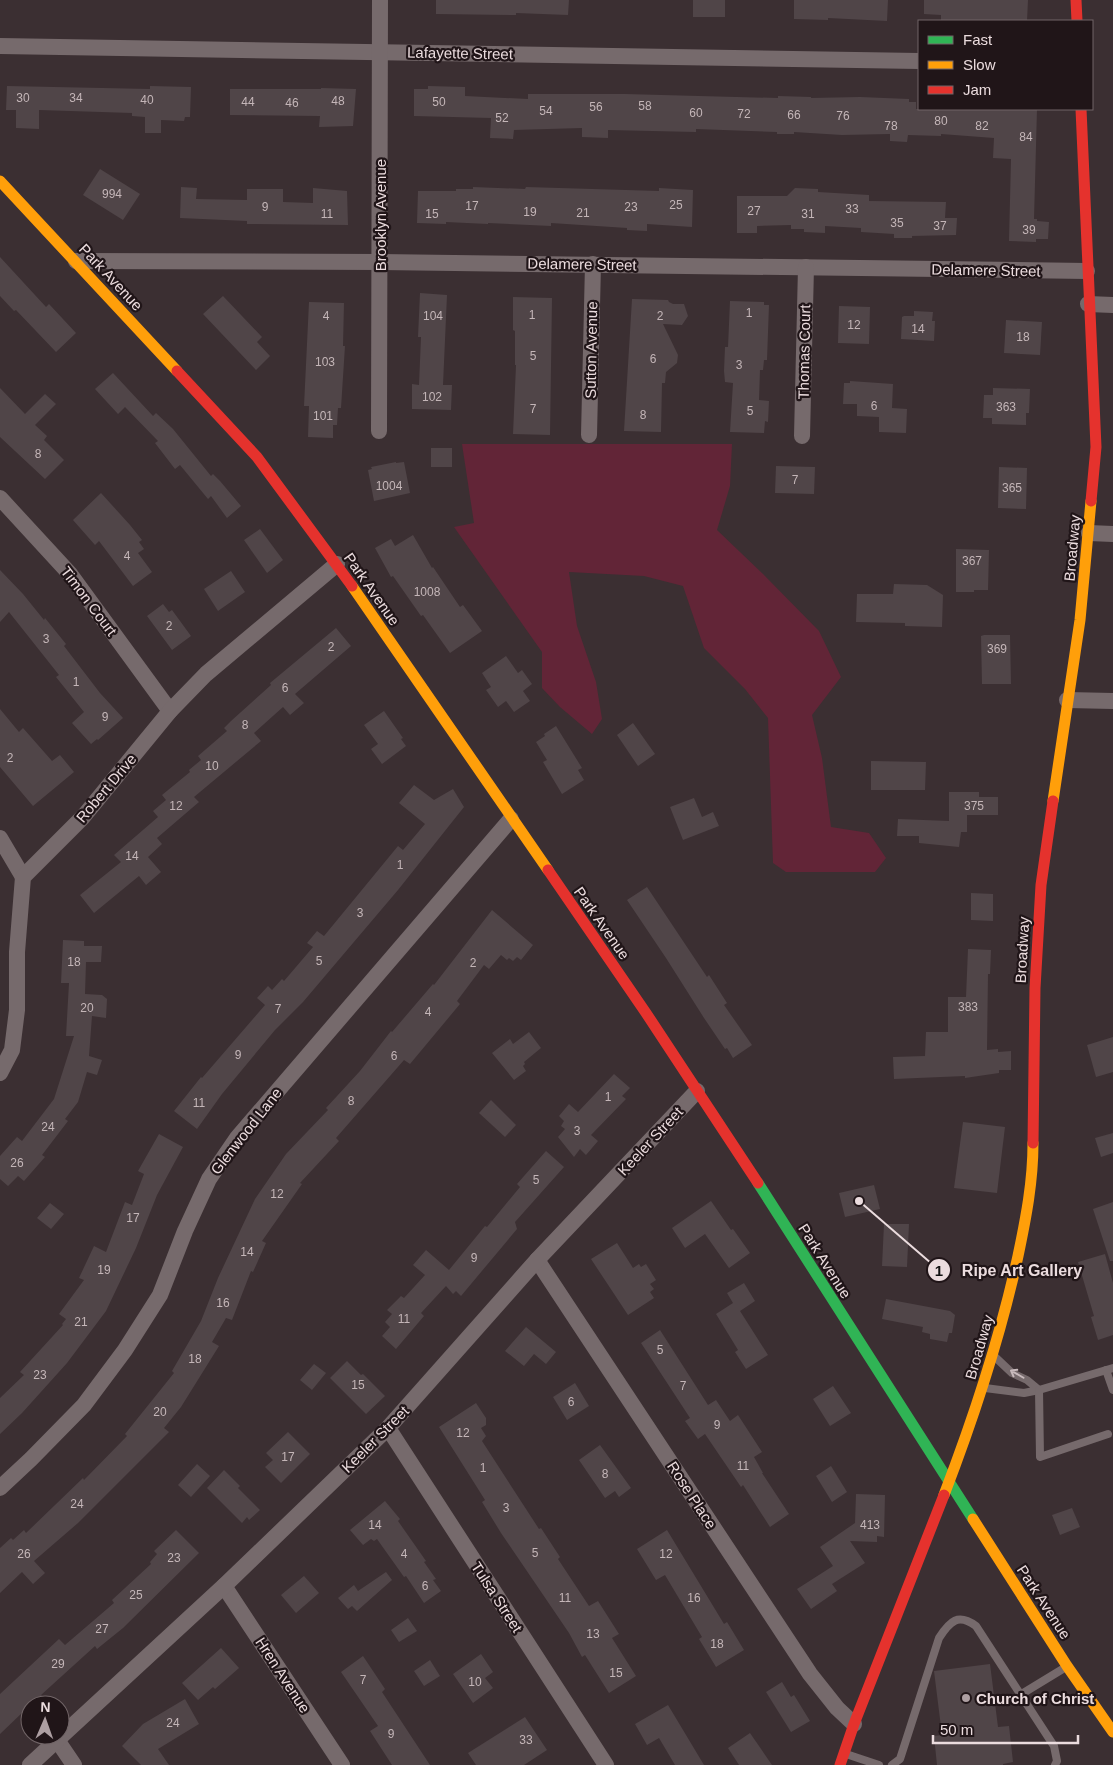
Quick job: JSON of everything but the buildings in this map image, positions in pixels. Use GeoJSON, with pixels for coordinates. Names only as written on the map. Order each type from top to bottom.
{"type":"FeatureCollection","features":[{"type":"Feature","properties":{"kind":"main road"},"geometry":{"type":"LineString","coordinates":[[1076,0],[1077,20]]}},
{"type":"Feature","properties":{"kind":"main road","name":"Broadway"},"geometry":{"type":"LineString","coordinates":[[840,1765],[854,1724],[949,1482],[983,1388],[994,1355],[1024,1230],[1033,1167],[1037,932],[1046,844],[1080,620],[1096,447],[1088,304],[1081,110]]}},
{"type":"Feature","properties":{"kind":"main road","name":"Park Avenue"},"geometry":{"type":"LineString","coordinates":[[1,184],[76,261],[257,457],[337,564],[646,1013],[1068,1666],[1113,1732]]}},
{"type":"Feature","properties":{"kind":"street","name":"Brooklyn Avenue"},"geometry":{"type":"LineString","coordinates":[[379,431],[380,0]]}},
{"type":"Feature","properties":{"kind":"street","name":"Lafayette Street"},"geometry":{"type":"LineString","coordinates":[[0,46],[918,61]]}},
{"type":"Feature","properties":{"kind":"street","name":"Delamere Street"},"geometry":{"type":"LineString","coordinates":[[76,261],[593,264],[1087,271]]}},
{"type":"Feature","properties":{"kind":"street","name":"Sutton Avenue"},"geometry":{"type":"LineString","coordinates":[[589,435],[593,264]]}},
{"type":"Feature","properties":{"kind":"street","name":"Thomas Court"},"geometry":{"type":"LineString","coordinates":[[802,436],[806,267]]}},
{"type":"Feature","properties":{"kind":"street"},"geometry":{"type":"LineString","coordinates":[[1088,304],[1113,305]]}},
{"type":"Feature","properties":{"kind":"street","name":"Timon Court"},"geometry":{"type":"LineString","coordinates":[[0,498],[70,574],[170,711]]}},
{"type":"Feature","properties":{"kind":"street"},"geometry":{"type":"LineString","coordinates":[[1089,533],[1113,534]]}},
{"type":"Feature","properties":{"kind":"street","name":"Robert Drive"},"geometry":{"type":"LineString","coordinates":[[23,877],[83,817],[170,711],[206,674],[337,564]]}},
{"type":"Feature","properties":{"kind":"street"},"geometry":{"type":"LineString","coordinates":[[1067,700],[1113,701]]}},
{"type":"Feature","properties":{"kind":"street","name":"Glenwood Lane"},"geometry":{"type":"LineString","coordinates":[[0,1488],[32,1459],[84,1405],[125,1350],[160,1295],[185,1231],[209,1179],[236,1138],[511,819]]}},
{"type":"Feature","properties":{"kind":"street"},"geometry":{"type":"LineString","coordinates":[[0,838],[23,877],[17,952],[17,1010],[12,1050],[0,1073]]}},
{"type":"Feature","properties":{"kind":"street","name":"Keeler Street"},"geometry":{"type":"LineString","coordinates":[[70,1728],[224,1586],[388,1428],[537,1260],[697,1091]]}},
{"type":"Feature","properties":{"kind":"street","name":"Rose Place"},"geometry":{"type":"LineString","coordinates":[[537,1260],[810,1674],[837,1708],[854,1724]]}},
{"type":"Feature","properties":{"kind":"street","name":"Tulsa Street"},"geometry":{"type":"LineString","coordinates":[[388,1428],[602,1764]]}},
{"type":"Feature","properties":{"kind":"street","name":"Hren Avenue"},"geometry":{"type":"LineString","coordinates":[[224,1586],[342,1765]]}},
{"type":"Feature","properties":{"kind":"street","name":"Keeler Street"},"geometry":{"type":"LineString","coordinates":[[30,1765],[52,1745]]}},
{"type":"Feature","properties":{"kind":"street"},"geometry":{"type":"LineString","coordinates":[[60,1745],[74,1765]]}},
{"type":"Feature","properties":{"kind":"lane"},"geometry":{"type":"LineString","coordinates":[[994,1355],[1012,1373],[1027,1380],[1039,1390],[1040,1457],[1108,1434]]}},
{"type":"Feature","properties":{"kind":"lane"},"geometry":{"type":"LineString","coordinates":[[983,1388],[1024,1393],[1110,1369],[1113,1390]]}},
{"type":"Feature","properties":{"kind":"lane"},"geometry":{"type":"LineString","coordinates":[[892,1765],[900,1758],[939,1638],[948,1624],[966,1620],[976,1626],[1054,1746],[1055,1765]]}},
{"type":"Feature","properties":{"kind":"lane"},"geometry":{"type":"LineString","coordinates":[[1020,1695],[1068,1666]]}},
{"type":"Feature","properties":{"kind":"lane"},"geometry":{"type":"LineString","coordinates":[[844,1753],[879,1765]]}},
{"type":"Feature","properties":{"kind":"shaded area"},"geometry":{"type":"Polygon","coordinates":[[[462,444],[732,444],[730,486],[717,530],[819,631],[841,677],[812,715],[822,758],[831,827],[869,833],[886,858],[875,872],[786,872],[773,863],[768,718],[745,689],[704,648],[683,586],[644,576],[569,572],[577,626],[596,682],[602,719],[592,734],[560,707],[542,688],[542,652],[454,527],[474,523],[462,444]]]}},
{"type":"Feature","properties":{"kind":"traffic: fast"},"geometry":{"type":"LineString","coordinates":[[758,1183],[973,1519]]}},
{"type":"Feature","properties":{"kind":"traffic: slow"},"geometry":{"type":"LineString","coordinates":[[0,181],[177,371]]}},
{"type":"Feature","properties":{"kind":"traffic: slow"},"geometry":{"type":"LineString","coordinates":[[1053,801],[1080,620],[1091,501]]}},
{"type":"Feature","properties":{"kind":"traffic: slow"},"geometry":{"type":"LineString","coordinates":[[352,586],[548,870]]}},
{"type":"Feature","properties":{"kind":"traffic: slow"},"geometry":{"type":"LineString","coordinates":[[944,1495],[986,1377],[1011,1287],[1028,1200],[1032,1172],[1033,1143]]}},
{"type":"Feature","properties":{"kind":"traffic: slow"},"geometry":{"type":"LineString","coordinates":[[973,1519],[1067,1666],[1113,1732]]}},
{"type":"Feature","properties":{"kind":"traffic: jam"},"geometry":{"type":"LineString","coordinates":[[1076,0],[1077,20]]}},
{"type":"Feature","properties":{"kind":"traffic: jam"},"geometry":{"type":"LineString","coordinates":[[1081,110],[1096,447],[1091,501]]}},
{"type":"Feature","properties":{"kind":"traffic: jam"},"geometry":{"type":"LineString","coordinates":[[177,371],[257,457],[352,586]]}},
{"type":"Feature","properties":{"kind":"traffic: jam"},"geometry":{"type":"LineString","coordinates":[[1033,1143],[1035,988],[1041,885],[1053,801]]}},
{"type":"Feature","properties":{"kind":"traffic: jam"},"geometry":{"type":"LineString","coordinates":[[548,870],[646,1013],[758,1183]]}},
{"type":"Feature","properties":{"kind":"traffic: jam"},"geometry":{"type":"LineString","coordinates":[[840,1765],[854,1724],[944,1495]]}},
{"type":"Feature","properties":{"kind":"place","name":"Ripe Art Gallery"},"geometry":{"type":"Point","coordinates":[859,1201]}},
{"type":"Feature","properties":{"kind":"place","name":"Church of Christ"},"geometry":{"type":"Point","coordinates":[966,1698]}}]}
